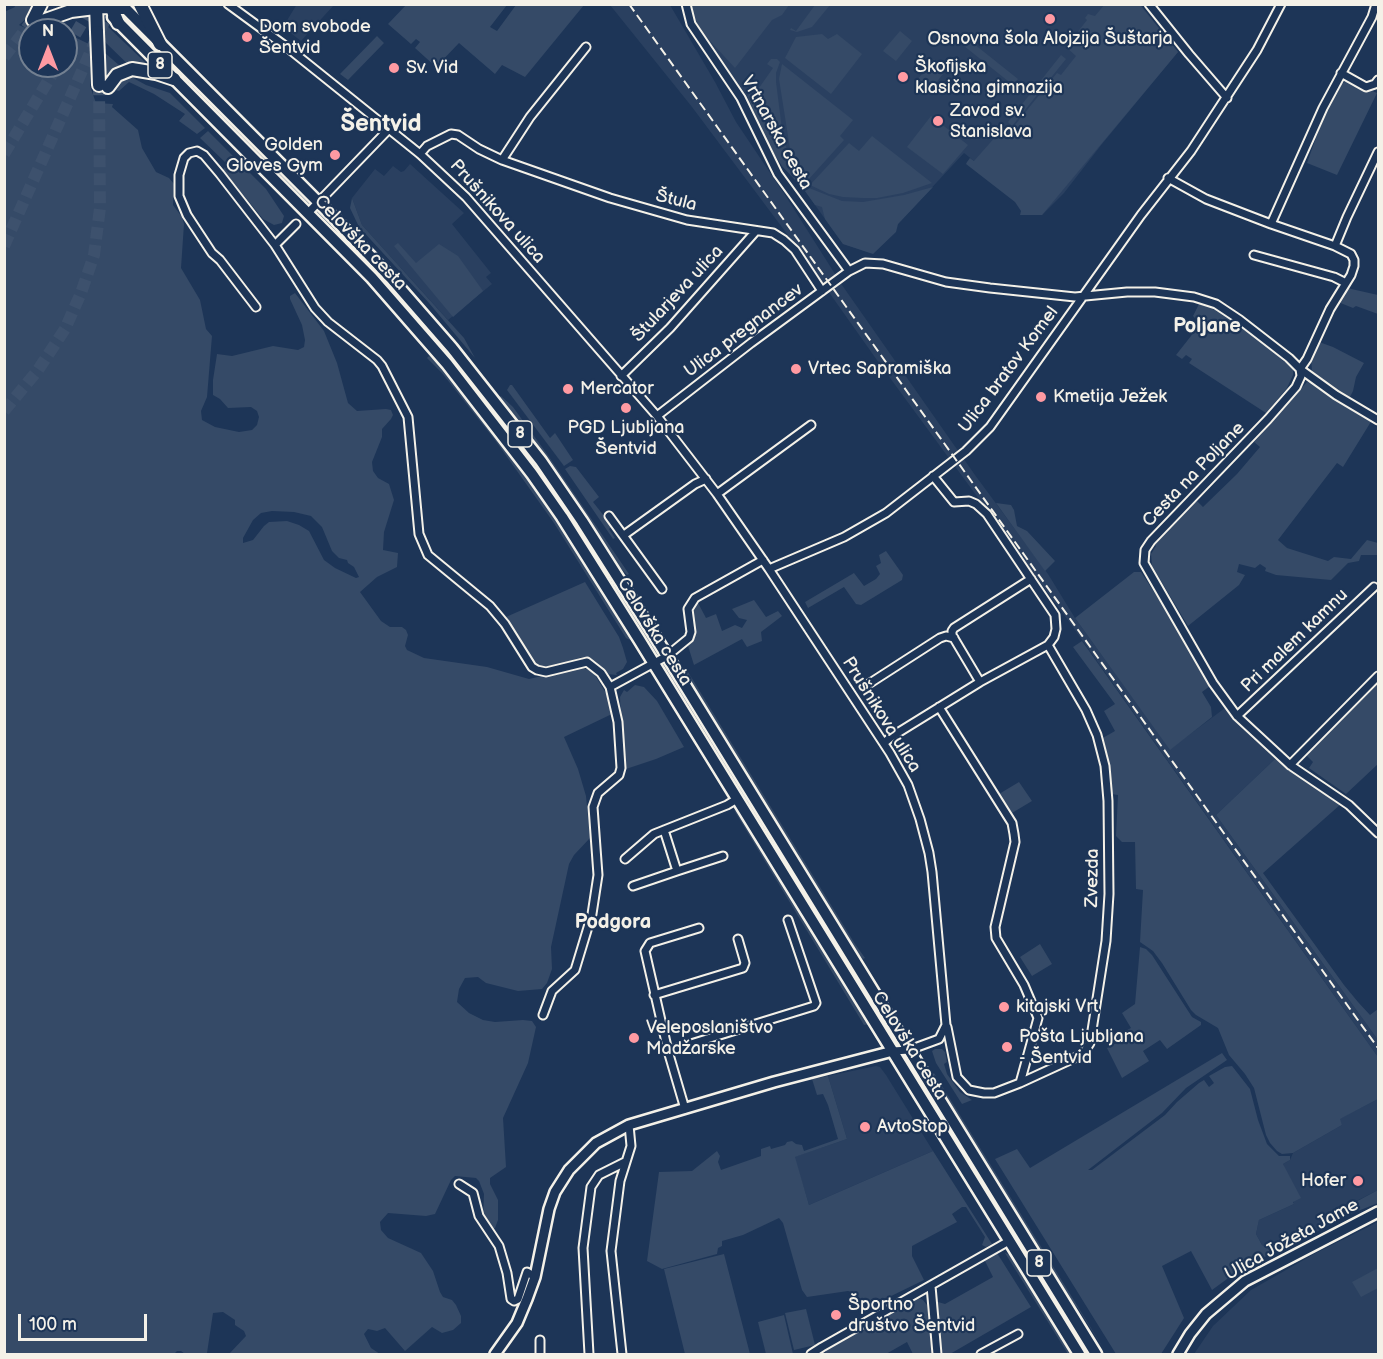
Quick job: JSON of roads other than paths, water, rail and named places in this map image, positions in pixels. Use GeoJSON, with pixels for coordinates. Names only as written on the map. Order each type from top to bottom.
{"type":"FeatureCollection","features":[{"type":"Feature","properties":{"kind":"highway"},"geometry":{"type":"LineString","coordinates":[[140,4],[160,44]]}},
{"type":"Feature","properties":{"kind":"highway"},"geometry":{"type":"LineString","coordinates":[[38,17],[108,6]]}},
{"type":"Feature","properties":{"kind":"highway"},"geometry":{"type":"LineString","coordinates":[[108,6],[118,23]]}},
{"type":"Feature","properties":{"kind":"highway"},"geometry":{"type":"LineString","coordinates":[[108,6],[97,32],[98,57],[107,84],[122,72],[132,69],[174,79]]}},
{"type":"Feature","properties":{"kind":"main road","name":"Celovška cesta"},"geometry":{"type":"LineString","coordinates":[[108,6],[160,44],[318,202],[415,304],[510,420],[582,521],[667,656],[1096,1354]]}},
{"type":"Feature","properties":{"kind":"main road","name":"Celovška cesta"},"geometry":{"type":"LineString","coordinates":[[118,23],[308,213],[402,311],[509,442],[567,525],[654,663],[1079,1354]]}},
{"type":"Feature","properties":{"kind":"street","name":"Prušnikova ulica"},"geometry":{"type":"LineString","coordinates":[[228,4],[288,48],[420,154],[466,197],[657,416],[717,494],[884,743],[908,786],[929,853],[946,1025]]}},
{"type":"Feature","properties":{"kind":"street","name":"Vrtnarska cesta"},"geometry":{"type":"LineString","coordinates":[[686,4],[691,24],[741,98],[778,174],[849,271]]}},
{"type":"Feature","properties":{"kind":"street"},"geometry":{"type":"LineString","coordinates":[[1149,4],[1227,98]]}},
{"type":"Feature","properties":{"kind":"street","name":"Ulica bratov Komel"},"geometry":{"type":"LineString","coordinates":[[769,569],[851,533],[886,513],[966,451],[990,427],[1140,215],[1191,151],[1257,50],[1281,4]]}},
{"type":"Feature","properties":{"kind":"street"},"geometry":{"type":"LineString","coordinates":[[1271,224],[1323,108],[1377,7]]}},
{"type":"Feature","properties":{"kind":"street"},"geometry":{"type":"LineString","coordinates":[[502,160],[530,117],[586,46]]}},
{"type":"Feature","properties":{"kind":"street"},"geometry":{"type":"LineString","coordinates":[[1341,73],[1366,87],[1375,84],[1378,80]]}},
{"type":"Feature","properties":{"kind":"street"},"geometry":{"type":"LineString","coordinates":[[308,213],[389,129]]}},
{"type":"Feature","properties":{"kind":"street","name":"Štula"},"geometry":{"type":"LineString","coordinates":[[420,154],[427,146],[451,134],[456,134],[502,160],[610,198],[674,216],[773,233],[791,245],[822,291]]}},
{"type":"Feature","properties":{"kind":"street"},"geometry":{"type":"LineString","coordinates":[[256,307],[212,253],[187,215],[179,196],[179,175],[184,158],[189,153],[196,151],[204,155],[275,245],[315,308],[336,329],[377,360],[390,380],[408,417],[419,534],[428,555],[490,606],[505,624],[532,667],[546,672],[587,662],[601,673],[610,687],[618,722],[621,768],[619,775],[598,793],[593,807],[598,875],[597,893],[586,939],[575,970],[552,991],[543,1015]]}},
{"type":"Feature","properties":{"kind":"street"},"geometry":{"type":"LineString","coordinates":[[1168,178],[1206,199],[1335,246],[1378,152]]}},
{"type":"Feature","properties":{"kind":"street"},"geometry":{"type":"LineString","coordinates":[[275,245],[297,224]]}},
{"type":"Feature","properties":{"kind":"street","name":"Štularjeva ulica"},"geometry":{"type":"LineString","coordinates":[[621,376],[670,328],[756,231]]}},
{"type":"Feature","properties":{"kind":"street","name":"Cesta na Poljane"},"geometry":{"type":"LineString","coordinates":[[1335,246],[1348,252],[1354,260],[1354,266],[1300,369],[1301,376],[1296,387],[1241,448],[1155,536],[1148,545],[1143,563],[1213,683],[1237,716],[1290,765],[1349,805],[1378,833]]}},
{"type":"Feature","properties":{"kind":"street"},"geometry":{"type":"LineString","coordinates":[[1254,255],[1334,277],[1346,283]]}},
{"type":"Feature","properties":{"kind":"street"},"geometry":{"type":"LineString","coordinates":[[849,271],[864,262],[872,262],[946,282],[1058,296],[1155,292],[1207,300],[1240,320],[1336,395],[1378,420]]}},
{"type":"Feature","properties":{"kind":"street","name":"Ulica pregnancev"},"geometry":{"type":"LineString","coordinates":[[657,416],[849,271]]}},
{"type":"Feature","properties":{"kind":"street"},"geometry":{"type":"LineString","coordinates":[[717,494],[811,425]]}},
{"type":"Feature","properties":{"kind":"street"},"geometry":{"type":"LineString","coordinates":[[884,743],[980,682],[1048,645],[1054,637],[1057,621],[987,514],[969,501],[954,502],[933,476]]}},
{"type":"Feature","properties":{"kind":"street"},"geometry":{"type":"LineString","coordinates":[[624,536],[695,484],[706,479]]}},
{"type":"Feature","properties":{"kind":"street"},"geometry":{"type":"LineString","coordinates":[[609,516],[662,589]]}},
{"type":"Feature","properties":{"kind":"street"},"geometry":{"type":"LineString","coordinates":[[610,687],[667,656],[688,638],[691,632],[688,609],[691,602],[699,595],[763,560]]}},
{"type":"Feature","properties":{"kind":"street"},"geometry":{"type":"LineString","coordinates":[[980,682],[952,631],[1031,579]]}},
{"type":"Feature","properties":{"kind":"street","name":"Pri malem kamnu"},"geometry":{"type":"LineString","coordinates":[[1237,716],[1374,587]]}},
{"type":"Feature","properties":{"kind":"street"},"geometry":{"type":"LineString","coordinates":[[867,685],[939,638],[946,636],[954,638]]}},
{"type":"Feature","properties":{"kind":"street","name":"Zvezda"},"geometry":{"type":"LineString","coordinates":[[946,1025],[957,1077],[969,1090],[984,1093],[994,1093],[1020,1083],[1083,1054],[1088,1049],[1106,940],[1109,890],[1108,801],[1105,766],[1094,727],[1078,693],[1048,645]]}},
{"type":"Feature","properties":{"kind":"street"},"geometry":{"type":"LineString","coordinates":[[1290,765],[1378,676]]}},
{"type":"Feature","properties":{"kind":"street"},"geometry":{"type":"LineString","coordinates":[[939,707],[1012,823],[1015,842],[995,927],[996,938],[1024,985],[1038,1018],[1020,1083]]}},
{"type":"Feature","properties":{"kind":"street"},"geometry":{"type":"LineString","coordinates":[[625,859],[654,834],[737,799]]}},
{"type":"Feature","properties":{"kind":"street"},"geometry":{"type":"LineString","coordinates":[[664,830],[677,871]]}},
{"type":"Feature","properties":{"kind":"street"},"geometry":{"type":"LineString","coordinates":[[633,886],[723,856]]}},
{"type":"Feature","properties":{"kind":"street"},"geometry":{"type":"LineString","coordinates":[[668,1051],[814,1006],[816,1003],[788,920]]}},
{"type":"Feature","properties":{"kind":"street"},"geometry":{"type":"LineString","coordinates":[[686,1108],[668,1051],[645,951],[650,943],[699,928]]}},
{"type":"Feature","properties":{"kind":"street"},"geometry":{"type":"LineString","coordinates":[[654,995],[743,968],[745,963],[738,939]]}},
{"type":"Feature","properties":{"kind":"street"},"geometry":{"type":"LineString","coordinates":[[495,1354],[517,1323],[535,1276],[549,1209],[564,1177],[589,1148],[609,1134],[629,1125],[804,1074],[909,1050],[939,1039],[946,1025]]}},
{"type":"Feature","properties":{"kind":"street"},"geometry":{"type":"LineString","coordinates":[[621,1354],[611,1251],[619,1188],[631,1146],[629,1125]]}},
{"type":"Feature","properties":{"kind":"street"},"geometry":{"type":"LineString","coordinates":[[589,1354],[583,1248],[591,1187],[599,1175],[625,1162]]}},
{"type":"Feature","properties":{"kind":"street"},"geometry":{"type":"LineString","coordinates":[[459,1185],[473,1193],[478,1216],[499,1246],[507,1273],[511,1299],[514,1301],[518,1299],[527,1272],[535,1276]]}},
{"type":"Feature","properties":{"kind":"street","name":"Ulica Jožeta Jame"},"geometry":{"type":"LineString","coordinates":[[1178,1354],[1206,1314],[1245,1281],[1378,1212]]}},
{"type":"Feature","properties":{"kind":"street"},"geometry":{"type":"LineString","coordinates":[[811,1354],[1009,1241]]}},
{"type":"Feature","properties":{"kind":"street"},"geometry":{"type":"LineString","coordinates":[[931,1286],[937,1354]]}},
{"type":"Feature","properties":{"kind":"street"},"geometry":{"type":"LineString","coordinates":[[981,1354],[1018,1334]]}},
{"type":"Feature","properties":{"kind":"street"},"geometry":{"type":"LineString","coordinates":[[540,1340],[540,1354]]}},
{"type":"Feature","properties":{"kind":"tunnel"},"geometry":{"type":"LineString","coordinates":[[78,30],[93,4]]}},
{"type":"Feature","properties":{"kind":"tunnel"},"geometry":{"type":"LineString","coordinates":[[4,246],[102,26],[114,4]]}},
{"type":"Feature","properties":{"kind":"tunnel"},"geometry":{"type":"LineString","coordinates":[[4,57],[18,39]]}},
{"type":"Feature","properties":{"kind":"tunnel"},"geometry":{"type":"LineString","coordinates":[[4,154],[50,78]]}},
{"type":"Feature","properties":{"kind":"tunnel"},"geometry":{"type":"LineString","coordinates":[[4,411],[38,370],[65,329],[94,255],[100,208],[99,85]]}},
{"type":"Feature","properties":{"kind":"railway"},"geometry":{"type":"LineString","coordinates":[[629,4],[1378,1048]]}},
{"type":"Feature","properties":{"kind":"place","name":"Osnovna šola Alojzija Šuštarja"},"geometry":{"type":"Point","coordinates":[1050,19]}},
{"type":"Feature","properties":{"kind":"place","name":"Dom svobode Šentvid"},"geometry":{"type":"Point","coordinates":[247,37]}},
{"type":"Feature","properties":{"kind":"place","name":"Sv. Vid"},"geometry":{"type":"Point","coordinates":[394,68]}},
{"type":"Feature","properties":{"kind":"place","name":"Škofijska klasična gimnazija"},"geometry":{"type":"Point","coordinates":[903,77]}},
{"type":"Feature","properties":{"kind":"place","name":"Zavod sv. Stanislava"},"geometry":{"type":"Point","coordinates":[938,121]}},
{"type":"Feature","properties":{"kind":"place","name":"Golden Gloves Gym"},"geometry":{"type":"Point","coordinates":[335,155]}},
{"type":"Feature","properties":{"kind":"place","name":"Vrtec Sapramiška"},"geometry":{"type":"Point","coordinates":[796,369]}},
{"type":"Feature","properties":{"kind":"place","name":"Mercator"},"geometry":{"type":"Point","coordinates":[568,389]}},
{"type":"Feature","properties":{"kind":"place","name":"Kmetija Ježek"},"geometry":{"type":"Point","coordinates":[1041,397]}},
{"type":"Feature","properties":{"kind":"place","name":"PGD Ljubljana Šentvid"},"geometry":{"type":"Point","coordinates":[626,408]}},
{"type":"Feature","properties":{"kind":"place","name":"kitajski Vrt"},"geometry":{"type":"Point","coordinates":[1004,1007]}},
{"type":"Feature","properties":{"kind":"place","name":"Veleposlaništvo Madžarske"},"geometry":{"type":"Point","coordinates":[634,1038]}},
{"type":"Feature","properties":{"kind":"place","name":"Pošta Ljubljana - Šentvid"},"geometry":{"type":"Point","coordinates":[1007,1047]}},
{"type":"Feature","properties":{"kind":"place","name":"AvtoStop"},"geometry":{"type":"Point","coordinates":[865,1127]}},
{"type":"Feature","properties":{"kind":"place","name":"Hofer"},"geometry":{"type":"Point","coordinates":[1358,1181]}},
{"type":"Feature","properties":{"kind":"place","name":"Športno društvo Šentvid"},"geometry":{"type":"Point","coordinates":[836,1315]}},
{"type":"Feature","properties":{"kind":"district","name":"Šentvid"},"geometry":{"type":"Point","coordinates":[381,125]}},
{"type":"Feature","properties":{"kind":"district","name":"Poljane"},"geometry":{"type":"Point","coordinates":[1207,327]}},
{"type":"Feature","properties":{"kind":"district","name":"Podgora"},"geometry":{"type":"Point","coordinates":[613,923]}}]}
